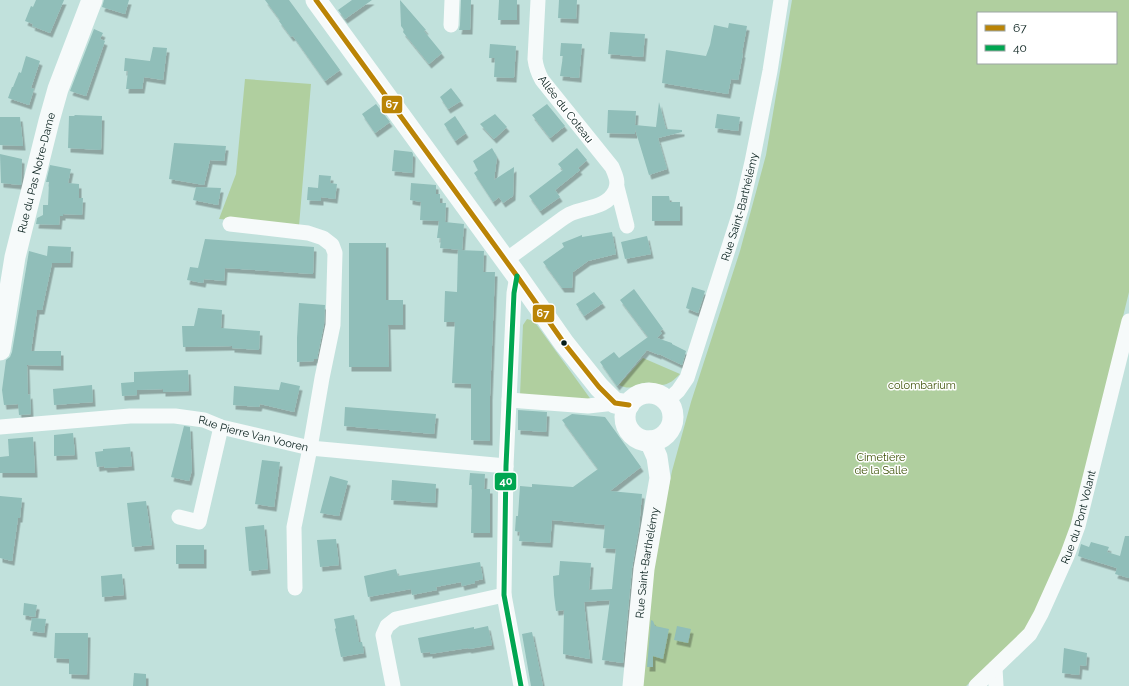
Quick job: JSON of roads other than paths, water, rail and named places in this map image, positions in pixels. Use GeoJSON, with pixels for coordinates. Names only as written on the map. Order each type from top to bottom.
{"type":"FeatureCollection","features":[{"type":"Feature","properties":{"kind":"street","name":"Rue du Pas Notre-Dame"},"geometry":{"type":"LineString","coordinates":[[0,350],[15,257],[49,121],[58,89],[92,0]]}},
{"type":"Feature","properties":{"kind":"street"},"geometry":{"type":"LineString","coordinates":[[316,0],[512,268],[564,343],[599,387],[622,404],[626,412],[625,419],[627,426],[631,433],[636,438],[643,441],[658,440],[665,436],[670,430],[673,415],[667,401],[654,394],[640,395],[622,404],[588,406],[509,400]]}},
{"type":"Feature","properties":{"kind":"street"},"geometry":{"type":"LineString","coordinates":[[451,24],[452,0]]}},
{"type":"Feature","properties":{"kind":"street","name":"Allée du Coteau"},"geometry":{"type":"LineString","coordinates":[[538,0],[535,58],[538,73],[612,167],[617,177],[617,187],[627,226]]}},
{"type":"Feature","properties":{"kind":"street","name":"Rue Saint-Barthélémy"},"geometry":{"type":"LineString","coordinates":[[667,401],[678,391],[687,378],[741,209],[754,155],[770,71],[781,0]]}},
{"type":"Feature","properties":{"kind":"street"},"geometry":{"type":"LineString","coordinates":[[512,268],[562,219],[571,214],[608,201],[617,187]]}},
{"type":"Feature","properties":{"kind":"street"},"geometry":{"type":"LineString","coordinates":[[230,224],[308,234],[323,238],[332,245],[335,253],[333,325],[294,527],[295,588]]}},
{"type":"Feature","properties":{"kind":"street"},"geometry":{"type":"LineString","coordinates":[[512,268],[514,293],[506,466],[504,595],[521,686]]}},
{"type":"Feature","properties":{"kind":"street","name":"Rue du Pont Volant"},"geometry":{"type":"LineString","coordinates":[[976,686],[1030,634],[1041,614],[1067,556],[1078,526],[1129,321]]}},
{"type":"Feature","properties":{"kind":"street","name":"Rue Pierre Van Vooren"},"geometry":{"type":"LineString","coordinates":[[0,427],[130,416],[176,416],[204,420],[221,427],[310,448],[506,466]]}},
{"type":"Feature","properties":{"kind":"street"},"geometry":{"type":"LineString","coordinates":[[178,517],[199,522],[221,427]]}},
{"type":"Feature","properties":{"kind":"street","name":"Rue Saint-Barthélémy"},"geometry":{"type":"LineString","coordinates":[[633,686],[644,569],[660,478],[657,457],[650,441]]}},
{"type":"Feature","properties":{"kind":"street"},"geometry":{"type":"LineString","coordinates":[[393,686],[383,635],[387,626],[396,619],[504,595]]}},
{"type":"Feature","properties":{"kind":"street"},"geometry":{"type":"LineString","coordinates":[[995,668],[996,686]]}},
{"type":"Feature","properties":{"kind":"park label","name":"colombarium"},"geometry":{"type":"Point","coordinates":[922,385]}},
{"type":"Feature","properties":{"kind":"park label","name":"Cimetière de la Salle"},"geometry":{"type":"Point","coordinates":[881,463]}}]}
